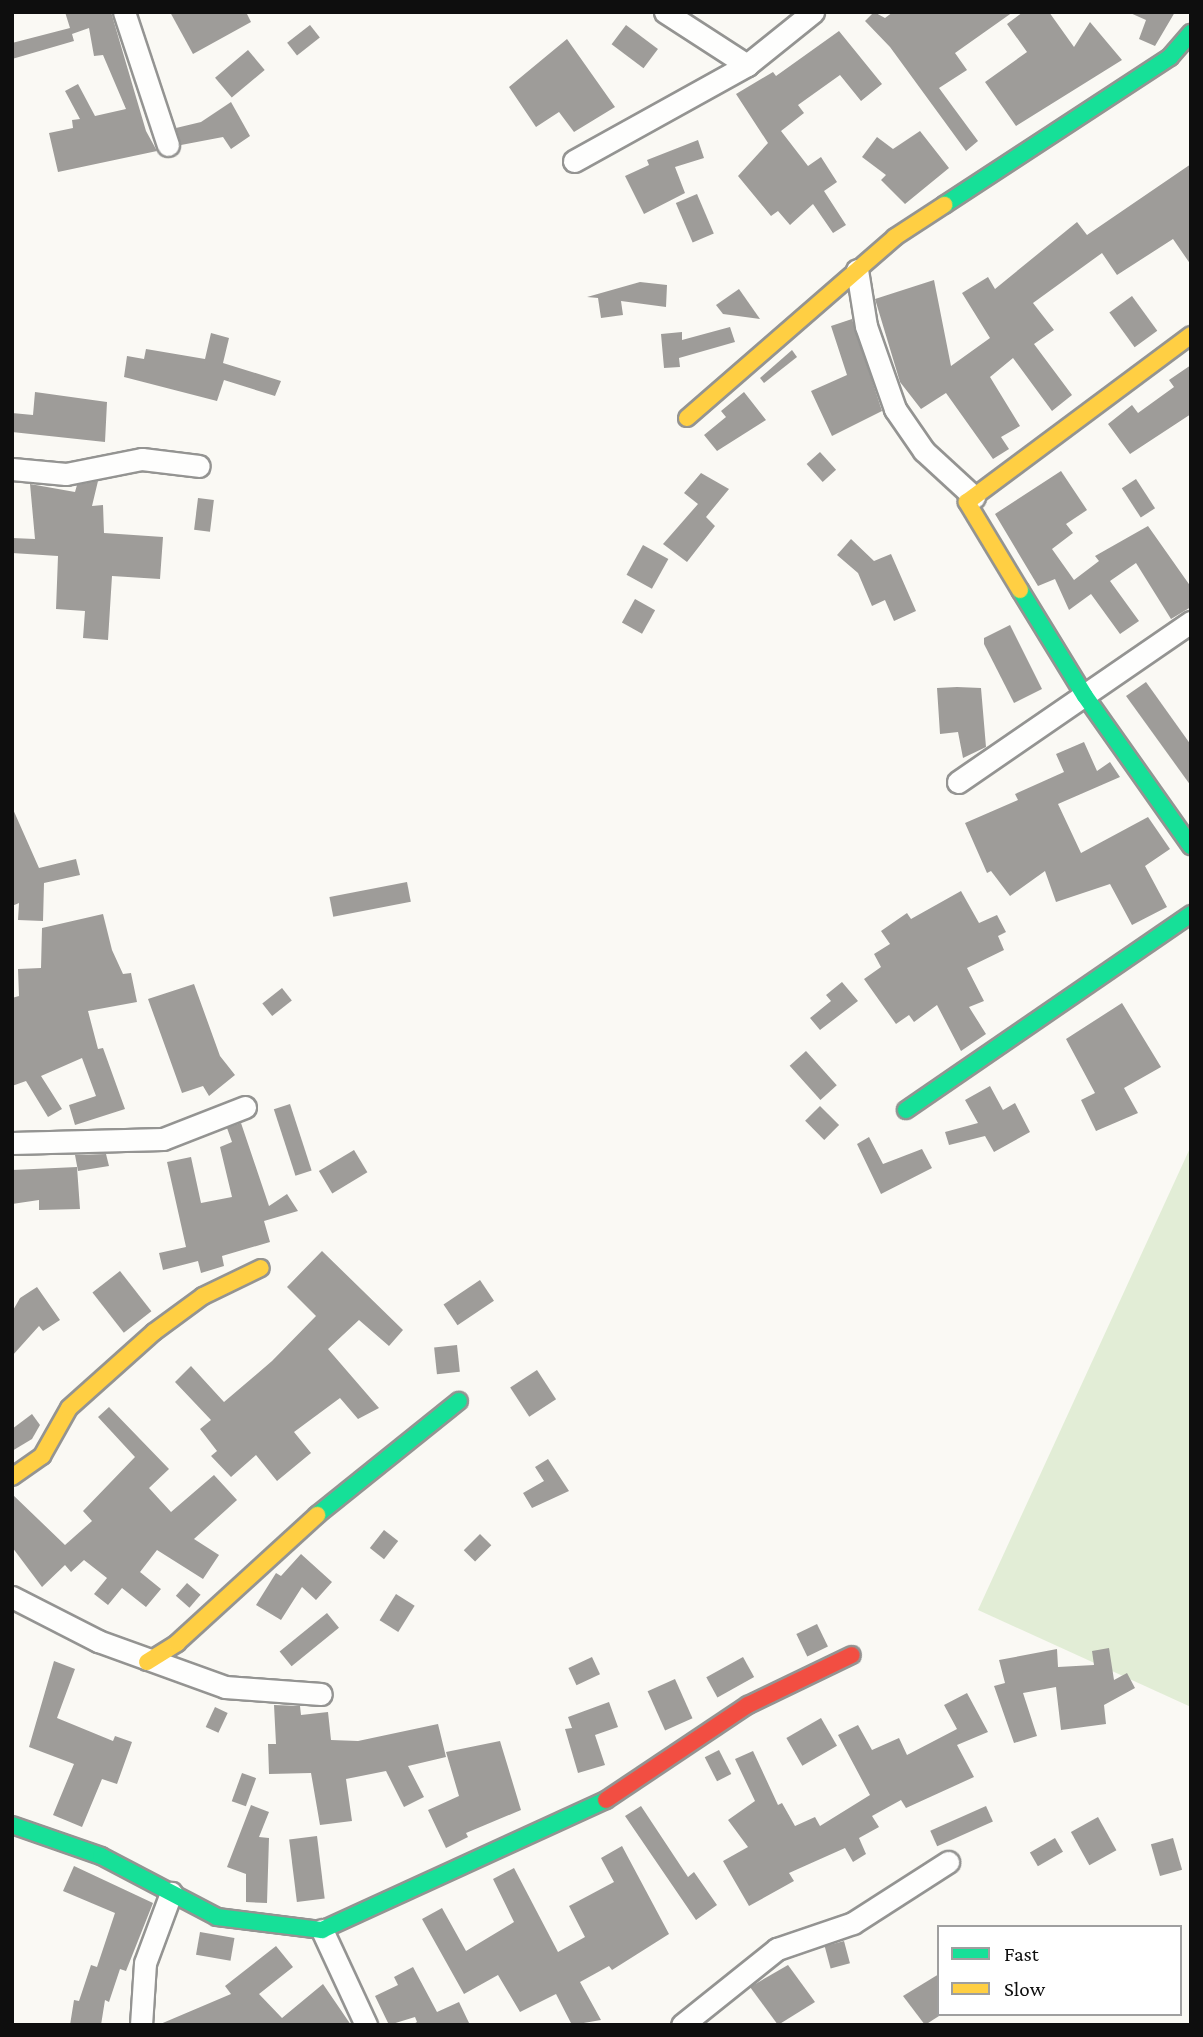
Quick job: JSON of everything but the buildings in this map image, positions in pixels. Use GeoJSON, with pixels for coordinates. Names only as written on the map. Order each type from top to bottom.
{"type":"FeatureCollection","features":[{"type":"Feature","properties":{"kind":"street"},"geometry":{"type":"LineString","coordinates":[[124,12],[168,145]]}},
{"type":"Feature","properties":{"kind":"street"},"geometry":{"type":"LineString","coordinates":[[664,12],[747,65]]}},
{"type":"Feature","properties":{"kind":"street"},"geometry":{"type":"LineString","coordinates":[[574,161],[747,65],[813,12]]}},
{"type":"Feature","properties":{"kind":"street"},"geometry":{"type":"LineString","coordinates":[[687,418],[895,237],[1170,57],[1191,33]]}},
{"type":"Feature","properties":{"kind":"street"},"geometry":{"type":"LineString","coordinates":[[857,270],[866,326],[895,409],[925,451],[974,497]]}},
{"type":"Feature","properties":{"kind":"street"},"geometry":{"type":"LineString","coordinates":[[1191,335],[967,502],[1085,696],[1191,846]]}},
{"type":"Feature","properties":{"kind":"street"},"geometry":{"type":"LineString","coordinates":[[12,469],[66,474],[142,459],[199,466]]}},
{"type":"Feature","properties":{"kind":"street"},"geometry":{"type":"LineString","coordinates":[[958,782],[1191,622]]}},
{"type":"Feature","properties":{"kind":"street"},"geometry":{"type":"LineString","coordinates":[[906,1110],[1191,914]]}},
{"type":"Feature","properties":{"kind":"street"},"geometry":{"type":"LineString","coordinates":[[12,1143],[163,1139],[245,1107]]}},
{"type":"Feature","properties":{"kind":"street"},"geometry":{"type":"LineString","coordinates":[[12,1477],[42,1456],[69,1408],[154,1332],[203,1297],[261,1268]]}},
{"type":"Feature","properties":{"kind":"street"},"geometry":{"type":"LineString","coordinates":[[147,1662],[177,1643],[288,1538],[459,1401]]}},
{"type":"Feature","properties":{"kind":"street"},"geometry":{"type":"LineString","coordinates":[[12,1597],[147,1662],[225,1687],[321,1694]]}},
{"type":"Feature","properties":{"kind":"street"},"geometry":{"type":"LineString","coordinates":[[12,1825],[101,1856],[217,1917],[322,1930],[625,1791],[669,1753],[748,1705],[852,1655]]}},
{"type":"Feature","properties":{"kind":"street"},"geometry":{"type":"LineString","coordinates":[[682,2025],[777,1949],[853,1923],[948,1862]]}},
{"type":"Feature","properties":{"kind":"street"},"geometry":{"type":"LineString","coordinates":[[141,2025],[145,1963],[170,1893]]}},
{"type":"Feature","properties":{"kind":"street"},"geometry":{"type":"LineString","coordinates":[[322,1930],[366,2025]]}},
{"type":"Feature","properties":{"kind":"green space"},"geometry":{"type":"Polygon","coordinates":[[[1191,1146],[1191,1707],[978,1610],[1191,1146]]]}},
{"type":"Feature","properties":{"kind":"traffic: fast"},"geometry":{"type":"LineString","coordinates":[[944,205],[1170,57],[1191,33]]}},
{"type":"Feature","properties":{"kind":"traffic: fast"},"geometry":{"type":"LineString","coordinates":[[1020,590],[1085,696],[1191,846]]}},
{"type":"Feature","properties":{"kind":"traffic: fast"},"geometry":{"type":"LineString","coordinates":[[906,1110],[1191,914]]}},
{"type":"Feature","properties":{"kind":"traffic: fast"},"geometry":{"type":"LineString","coordinates":[[317,1515],[459,1401]]}},
{"type":"Feature","properties":{"kind":"traffic: fast"},"geometry":{"type":"LineString","coordinates":[[12,1825],[101,1856],[217,1917],[322,1930],[606,1800]]}},
{"type":"Feature","properties":{"kind":"traffic: slow"},"geometry":{"type":"LineString","coordinates":[[687,418],[895,237],[944,205]]}},
{"type":"Feature","properties":{"kind":"traffic: slow"},"geometry":{"type":"LineString","coordinates":[[1020,590],[967,502],[1191,335]]}},
{"type":"Feature","properties":{"kind":"traffic: slow"},"geometry":{"type":"LineString","coordinates":[[12,1477],[42,1456],[69,1408],[154,1332],[203,1296],[261,1268]]}},
{"type":"Feature","properties":{"kind":"traffic: slow"},"geometry":{"type":"LineString","coordinates":[[147,1662],[177,1643],[317,1515]]}},
{"type":"Feature","properties":{"kind":"traffic: jam"},"geometry":{"type":"LineString","coordinates":[[606,1800],[748,1705],[852,1655]]}}]}
